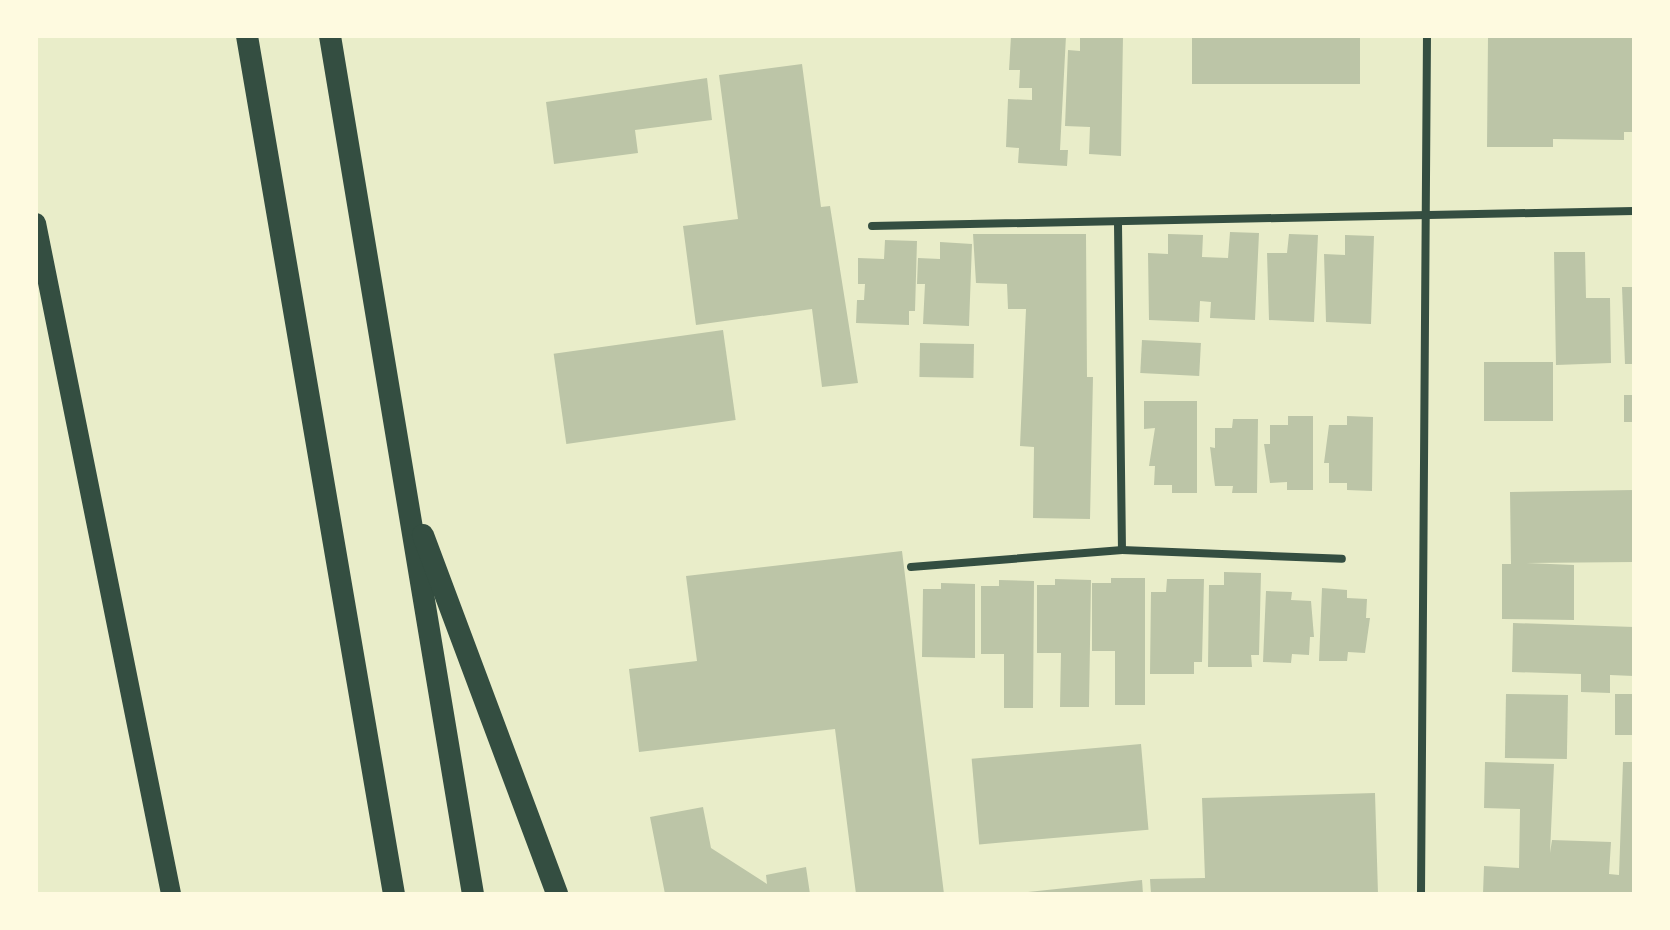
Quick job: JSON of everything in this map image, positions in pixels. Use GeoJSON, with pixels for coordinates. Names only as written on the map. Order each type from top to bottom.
{"type":"FeatureCollection","features":[{"type":"Feature","properties":{"kind":"highway"},"geometry":{"type":"LineString","coordinates":[[247,36],[394,894]]}},
{"type":"Feature","properties":{"kind":"highway"},"geometry":{"type":"LineString","coordinates":[[330,36],[473,894]]}},
{"type":"Feature","properties":{"kind":"highway"},"geometry":{"type":"LineString","coordinates":[[404,483],[557,894]]}},
{"type":"Feature","properties":{"kind":"main road"},"geometry":{"type":"LineString","coordinates":[[36,223],[171,894]]}},
{"type":"Feature","properties":{"kind":"street"},"geometry":{"type":"LineString","coordinates":[[1421,894],[1427,36]]}},
{"type":"Feature","properties":{"kind":"street"},"geometry":{"type":"LineString","coordinates":[[872,226],[1118,224],[1425,212],[1634,211]]}},
{"type":"Feature","properties":{"kind":"street"},"geometry":{"type":"LineString","coordinates":[[1118,224],[1122,550]]}},
{"type":"Feature","properties":{"kind":"street"},"geometry":{"type":"LineString","coordinates":[[911,567],[1122,550],[1342,559]]}},
{"type":"Feature","properties":{"kind":"building"},"geometry":{"type":"Polygon","coordinates":[[[1011,36],[1066,36],[1060,150],[1068,150],[1067,166],[1018,163],[1019,148],[1006,147],[1008,99],[1032,100],[1032,88],[1019,88],[1020,70],[1009,70],[1011,36]]]}},
{"type":"Feature","properties":{"kind":"building"},"geometry":{"type":"Polygon","coordinates":[[[1080,36],[1123,36],[1121,156],[1089,154],[1090,127],[1065,126],[1068,50],[1080,51],[1080,36]]]}},
{"type":"Feature","properties":{"kind":"building"},"geometry":{"type":"Polygon","coordinates":[[[1192,36],[1360,36],[1360,84],[1192,84],[1192,36]]]}},
{"type":"Feature","properties":{"kind":"building"},"geometry":{"type":"Polygon","coordinates":[[[1488,36],[1634,36],[1634,132],[1624,132],[1624,140],[1553,139],[1553,147],[1487,147],[1488,36]]]}},
{"type":"Feature","properties":{"kind":"building"},"geometry":{"type":"Polygon","coordinates":[[[802,64],[821,207],[830,206],[858,383],[822,387],[812,309],[696,325],[683,226],[738,219],[719,75],[802,64]]]}},
{"type":"Feature","properties":{"kind":"building"},"geometry":{"type":"Polygon","coordinates":[[[707,78],[712,120],[635,130],[638,153],[554,164],[546,102],[707,78]]]}},
{"type":"Feature","properties":{"kind":"building"},"geometry":{"type":"Polygon","coordinates":[[[1230,232],[1259,233],[1255,320],[1210,318],[1211,302],[1200,301],[1199,322],[1149,320],[1148,253],[1168,254],[1168,234],[1203,235],[1202,257],[1228,258],[1230,232]]]}},
{"type":"Feature","properties":{"kind":"building"},"geometry":{"type":"Polygon","coordinates":[[[973,234],[1086,234],[1087,377],[1093,377],[1090,519],[1033,518],[1034,447],[1020,446],[1026,309],[1008,309],[1007,284],[976,283],[973,234]]]}},
{"type":"Feature","properties":{"kind":"building"},"geometry":{"type":"Polygon","coordinates":[[[1289,234],[1318,235],[1314,322],[1269,320],[1267,253],[1287,253],[1289,234]]]}},
{"type":"Feature","properties":{"kind":"building"},"geometry":{"type":"Polygon","coordinates":[[[1345,235],[1374,236],[1371,324],[1326,322],[1324,254],[1345,255],[1345,235]]]}},
{"type":"Feature","properties":{"kind":"building"},"geometry":{"type":"Polygon","coordinates":[[[885,240],[917,241],[915,311],[909,311],[909,325],[856,323],[857,300],[864,300],[865,284],[858,284],[858,258],[884,259],[885,240]]]}},
{"type":"Feature","properties":{"kind":"building"},"geometry":{"type":"Polygon","coordinates":[[[940,242],[972,244],[969,326],[923,324],[925,284],[917,284],[918,258],[940,259],[940,242]]]}},
{"type":"Feature","properties":{"kind":"building"},"geometry":{"type":"Polygon","coordinates":[[[1554,252],[1585,252],[1586,298],[1610,298],[1611,363],[1556,365],[1554,252]]]}},
{"type":"Feature","properties":{"kind":"building"},"geometry":{"type":"Polygon","coordinates":[[[1622,287],[1634,287],[1634,364],[1625,364],[1622,287]]]}},
{"type":"Feature","properties":{"kind":"building"},"geometry":{"type":"Polygon","coordinates":[[[723,330],[736,420],[566,444],[554,354],[723,330]]]}},
{"type":"Feature","properties":{"kind":"building"},"geometry":{"type":"Polygon","coordinates":[[[1142,340],[1201,343],[1199,376],[1140,373],[1142,340]]]}},
{"type":"Feature","properties":{"kind":"building"},"geometry":{"type":"Polygon","coordinates":[[[920,343],[974,344],[973,378],[919,377],[920,343]]]}},
{"type":"Feature","properties":{"kind":"building"},"geometry":{"type":"Polygon","coordinates":[[[1484,362],[1553,362],[1553,421],[1484,421],[1484,362]]]}},
{"type":"Feature","properties":{"kind":"building"},"geometry":{"type":"Polygon","coordinates":[[[1624,395],[1634,395],[1634,422],[1624,422],[1624,395]]]}},
{"type":"Feature","properties":{"kind":"building"},"geometry":{"type":"Polygon","coordinates":[[[1144,401],[1197,401],[1197,493],[1172,493],[1172,485],[1154,485],[1155,466],[1149,466],[1155,428],[1144,429],[1144,401]]]}},
{"type":"Feature","properties":{"kind":"building"},"geometry":{"type":"Polygon","coordinates":[[[1288,416],[1313,416],[1313,490],[1287,490],[1287,482],[1270,483],[1264,444],[1270,444],[1270,425],[1288,425],[1288,416]]]}},
{"type":"Feature","properties":{"kind":"building"},"geometry":{"type":"Polygon","coordinates":[[[1347,416],[1373,417],[1372,491],[1347,490],[1347,483],[1329,483],[1329,463],[1324,463],[1329,425],[1347,425],[1347,416]]]}},
{"type":"Feature","properties":{"kind":"building"},"geometry":{"type":"Polygon","coordinates":[[[1233,419],[1258,419],[1257,493],[1232,493],[1233,486],[1215,486],[1210,447],[1215,448],[1215,428],[1232,428],[1233,419]]]}},
{"type":"Feature","properties":{"kind":"building"},"geometry":{"type":"Polygon","coordinates":[[[1634,490],[1634,562],[1526,563],[1574,565],[1574,620],[1502,619],[1502,564],[1511,564],[1510,492],[1634,490]]]}},
{"type":"Feature","properties":{"kind":"building"},"geometry":{"type":"Polygon","coordinates":[[[902,551],[944,894],[856,894],[835,729],[639,752],[629,669],[697,661],[686,576],[902,551]]]}},
{"type":"Feature","properties":{"kind":"building"},"geometry":{"type":"Polygon","coordinates":[[[1224,572],[1261,573],[1259,655],[1251,655],[1252,667],[1208,667],[1209,585],[1224,585],[1224,572]]]}},
{"type":"Feature","properties":{"kind":"building"},"geometry":{"type":"Polygon","coordinates":[[[1111,578],[1145,578],[1145,705],[1115,705],[1115,651],[1092,651],[1092,583],[1111,583],[1111,578]]]}},
{"type":"Feature","properties":{"kind":"building"},"geometry":{"type":"Polygon","coordinates":[[[1055,579],[1091,580],[1089,707],[1060,707],[1061,653],[1037,653],[1037,585],[1055,585],[1055,579]]]}},
{"type":"Feature","properties":{"kind":"building"},"geometry":{"type":"Polygon","coordinates":[[[1167,579],[1204,579],[1202,662],[1194,662],[1194,674],[1150,674],[1151,592],[1166,592],[1167,579]]]}},
{"type":"Feature","properties":{"kind":"building"},"geometry":{"type":"Polygon","coordinates":[[[999,580],[1034,581],[1033,708],[1004,708],[1004,654],[981,654],[981,586],[999,586],[999,580]]]}},
{"type":"Feature","properties":{"kind":"building"},"geometry":{"type":"Polygon","coordinates":[[[941,583],[975,584],[975,658],[922,657],[923,589],[941,589],[941,583]]]}},
{"type":"Feature","properties":{"kind":"building"},"geometry":{"type":"Polygon","coordinates":[[[1322,588],[1347,590],[1347,598],[1367,599],[1366,618],[1370,618],[1365,653],[1348,652],[1347,661],[1319,661],[1322,588]]]}},
{"type":"Feature","properties":{"kind":"building"},"geometry":{"type":"Polygon","coordinates":[[[1266,591],[1292,592],[1291,600],[1311,601],[1314,637],[1310,637],[1309,655],[1292,654],[1291,663],[1263,662],[1266,591]]]}},
{"type":"Feature","properties":{"kind":"building"},"geometry":{"type":"Polygon","coordinates":[[[1513,623],[1634,627],[1634,676],[1610,675],[1610,693],[1581,692],[1581,674],[1512,672],[1513,623]]]}},
{"type":"Feature","properties":{"kind":"building"},"geometry":{"type":"Polygon","coordinates":[[[1506,694],[1568,695],[1567,759],[1505,758],[1506,694]]]}},
{"type":"Feature","properties":{"kind":"building"},"geometry":{"type":"Polygon","coordinates":[[[1615,694],[1634,694],[1634,735],[1615,735],[1615,694]]]}},
{"type":"Feature","properties":{"kind":"building"},"geometry":{"type":"Polygon","coordinates":[[[1141,744],[1148,830],[979,844],[972,759],[1141,744]]]}},
{"type":"Feature","properties":{"kind":"building"},"geometry":{"type":"Polygon","coordinates":[[[1485,762],[1554,764],[1550,853],[1552,840],[1611,842],[1609,874],[1619,875],[1623,762],[1634,762],[1634,894],[1483,894],[1484,866],[1519,868],[1520,809],[1484,808],[1485,762]]]}},
{"type":"Feature","properties":{"kind":"building"},"geometry":{"type":"Polygon","coordinates":[[[1375,793],[1378,894],[1151,894],[1150,879],[1205,878],[1202,798],[1375,793]]]}},
{"type":"Feature","properties":{"kind":"building"},"geometry":{"type":"Polygon","coordinates":[[[703,807],[711,848],[767,884],[766,875],[806,867],[810,894],[665,894],[650,817],[703,807]]]}},
{"type":"Feature","properties":{"kind":"building"},"geometry":{"type":"Polygon","coordinates":[[[1142,880],[1143,894],[1028,892],[1142,880]]]}}]}
